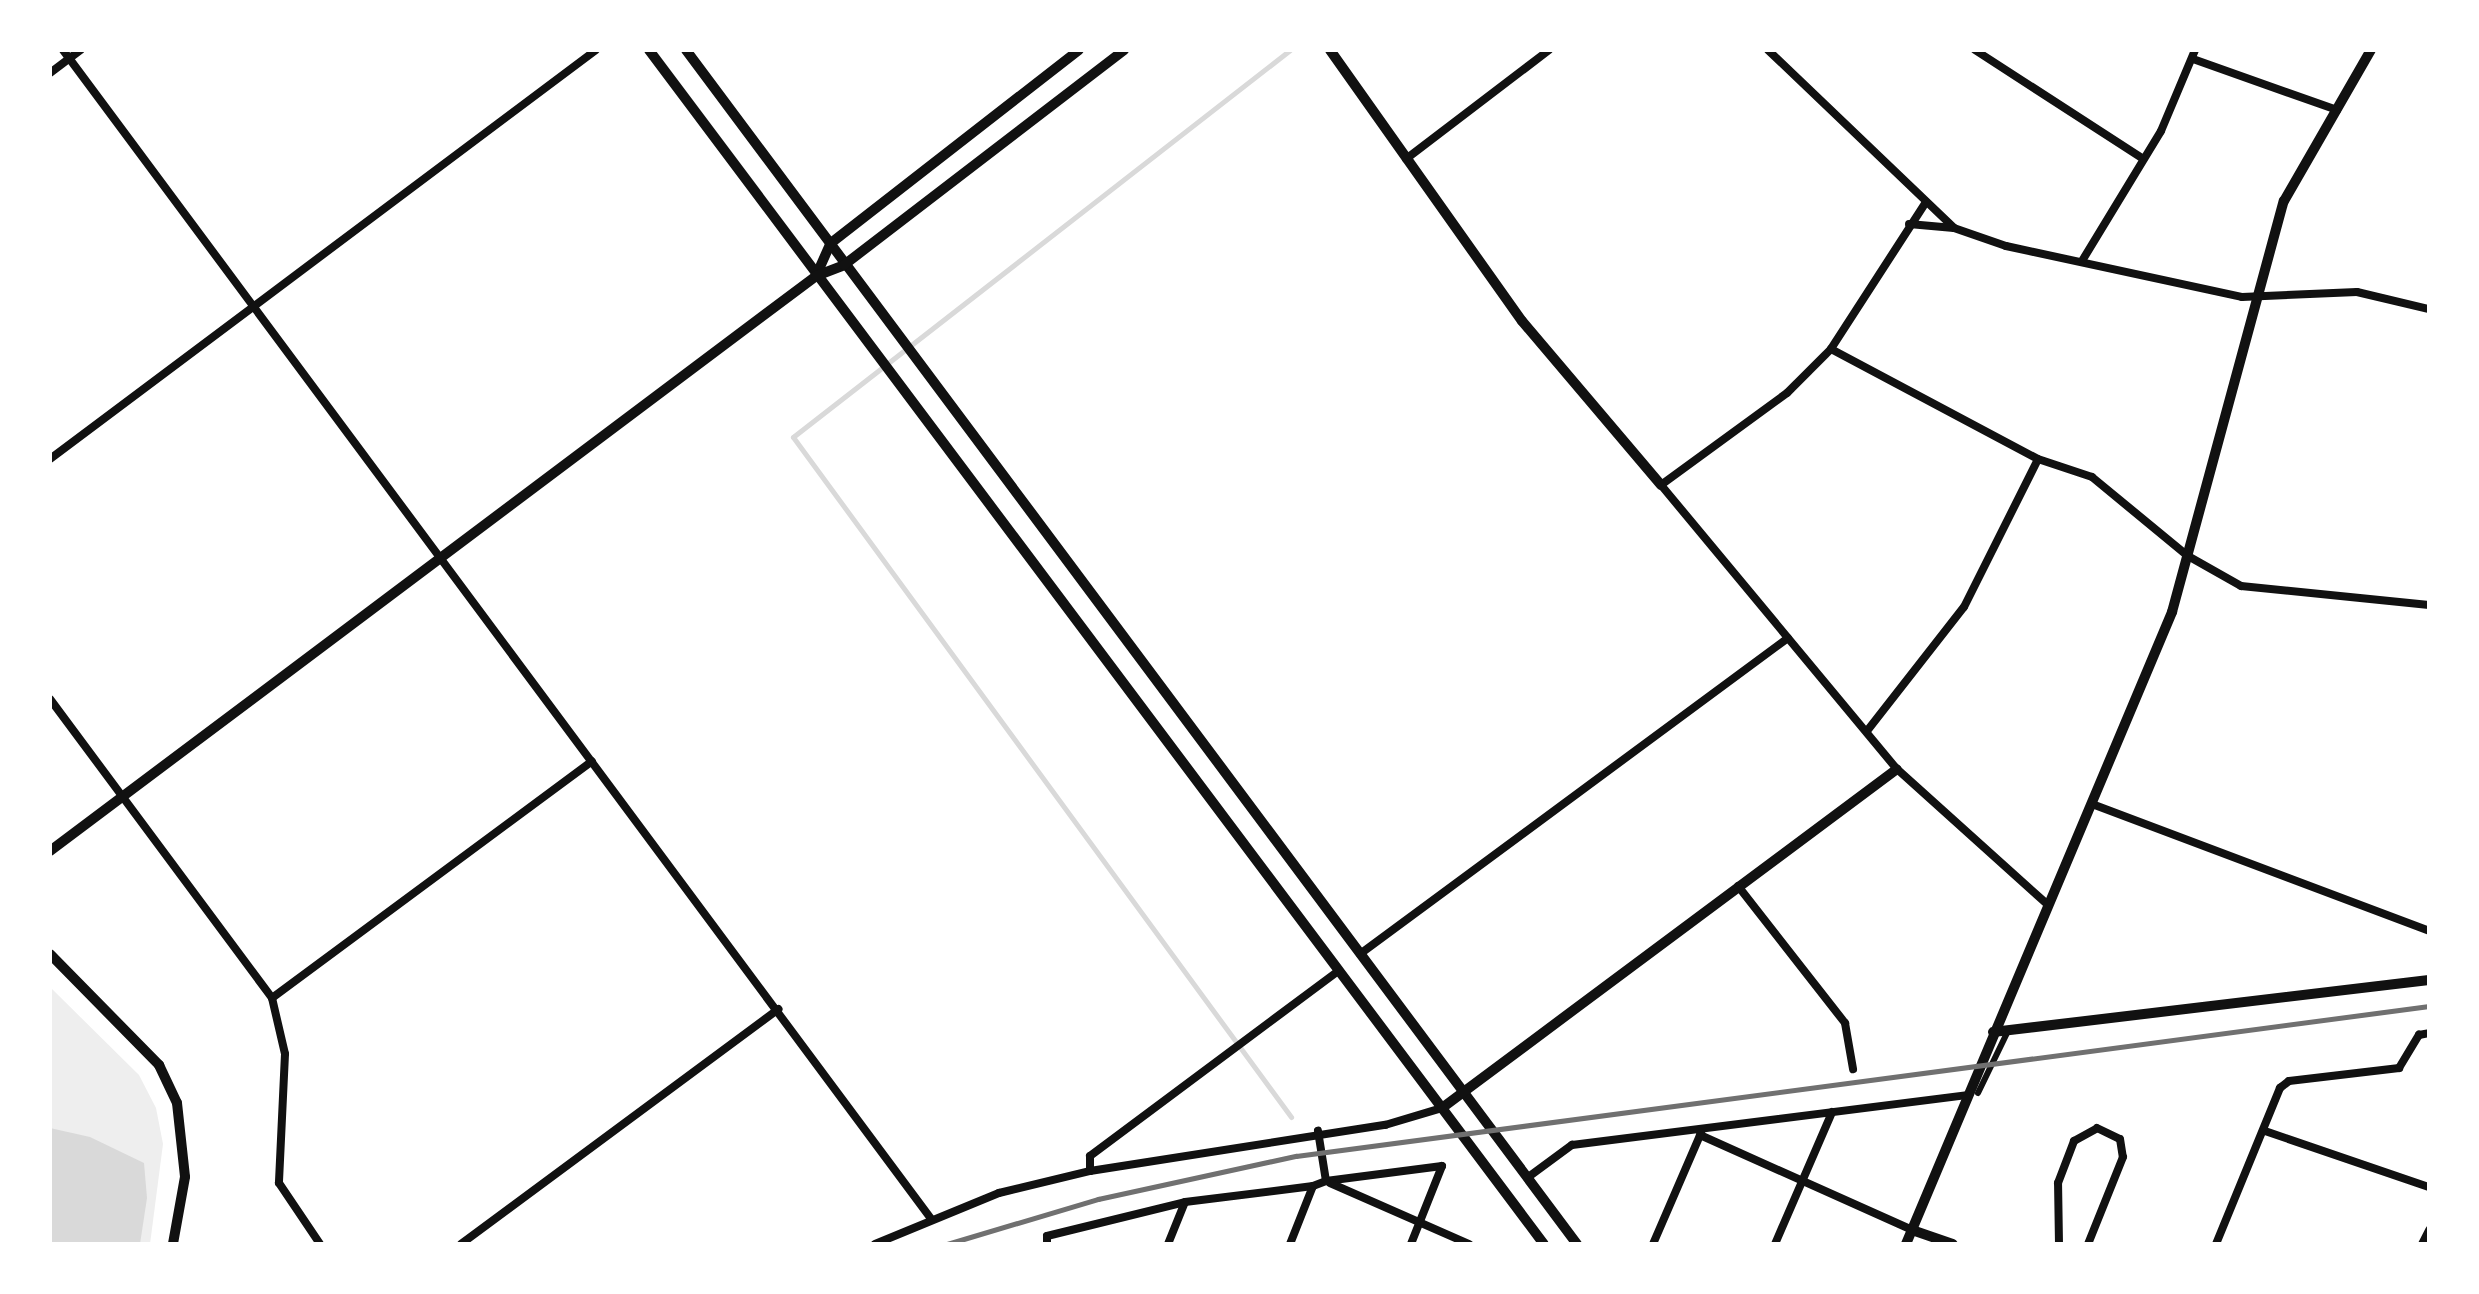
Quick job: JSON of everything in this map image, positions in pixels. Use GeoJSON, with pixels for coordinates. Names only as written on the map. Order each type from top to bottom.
{"type":"FeatureCollection","features":[{"type":"Feature","properties":{"kind":"street"},"geometry":{"type":"LineString","coordinates":[[63,50],[932,1220]]}},
{"type":"Feature","properties":{"kind":"street"},"geometry":{"type":"LineString","coordinates":[[50,73],[82,50]]}},
{"type":"Feature","properties":{"kind":"street"},"geometry":{"type":"LineString","coordinates":[[50,459],[596,50]]}},
{"type":"Feature","properties":{"kind":"street"},"geometry":{"type":"LineString","coordinates":[[649,50],[1544,1244]]}},
{"type":"Feature","properties":{"kind":"street"},"geometry":{"type":"LineString","coordinates":[[686,50],[1576,1244]]}},
{"type":"Feature","properties":{"kind":"street"},"geometry":{"type":"LineString","coordinates":[[816,276],[831,242],[1078,50]]}},
{"type":"Feature","properties":{"kind":"street"},"geometry":{"type":"LineString","coordinates":[[50,851],[816,276],[844,266],[1124,50]]}},
{"type":"Feature","properties":{"kind":"street"},"geometry":{"type":"LineString","coordinates":[[1330,50],[1522,321],[1897,769],[2048,905]]}},
{"type":"Feature","properties":{"kind":"street"},"geometry":{"type":"LineString","coordinates":[[1406,158],[1549,50]]}},
{"type":"Feature","properties":{"kind":"street"},"geometry":{"type":"LineString","coordinates":[[1768,50],[1954,228]]}},
{"type":"Feature","properties":{"kind":"street"},"geometry":{"type":"LineString","coordinates":[[1975,50],[2142,158]]}},
{"type":"Feature","properties":{"kind":"street"},"geometry":{"type":"LineString","coordinates":[[1973,1094],[1993,1032],[2092,804],[2188,556],[2284,201],[2371,50]]}},
{"type":"Feature","properties":{"kind":"street"},"geometry":{"type":"LineString","coordinates":[[2082,261],[2142,158],[2194,55],[2337,110]]}},
{"type":"Feature","properties":{"kind":"street"},"geometry":{"type":"LineString","coordinates":[[1661,485],[1786,393],[1831,349],[1926,202]]}},
{"type":"Feature","properties":{"kind":"street"},"geometry":{"type":"LineString","coordinates":[[1909,224],[1954,228],[2082,261],[2257,295],[2366,293],[2429,309]]}},
{"type":"Feature","properties":{"kind":"street"},"geometry":{"type":"LineString","coordinates":[[1831,349],[2038,459],[2092,478],[2188,556],[2241,586],[2429,605]]}},
{"type":"Feature","properties":{"kind":"street"},"geometry":{"type":"LineString","coordinates":[[1866,731],[1964,607],[2038,459]]}},
{"type":"Feature","properties":{"kind":"street"},"geometry":{"type":"LineString","coordinates":[[1360,954],[1788,638]]}},
{"type":"Feature","properties":{"kind":"street"},"geometry":{"type":"LineString","coordinates":[[50,699],[272,998],[285,1054],[279,1183],[320,1244]]}},
{"type":"Feature","properties":{"kind":"street"},"geometry":{"type":"LineString","coordinates":[[272,998],[592,760]]}},
{"type":"Feature","properties":{"kind":"street"},"geometry":{"type":"LineString","coordinates":[[875,1244],[999,1193],[1090,1171],[1318,1131],[1385,1125],[1442,1108],[1897,769]]}},
{"type":"Feature","properties":{"kind":"street"},"geometry":{"type":"LineString","coordinates":[[2092,804],[2429,931]]}},
{"type":"Feature","properties":{"kind":"street"},"geometry":{"type":"LineString","coordinates":[[1737,886],[1845,1023],[1853,1069]]}},
{"type":"Feature","properties":{"kind":"street"},"geometry":{"type":"LineString","coordinates":[[50,954],[159,1065],[176,1102],[185,1177],[174,1244]]}},
{"type":"Feature","properties":{"kind":"street"},"geometry":{"type":"LineString","coordinates":[[1090,1171],[1090,1156],[1338,971]]}},
{"type":"Feature","properties":{"kind":"street"},"geometry":{"type":"LineString","coordinates":[[1993,1032],[2429,980]]}},
{"type":"Feature","properties":{"kind":"street"},"geometry":{"type":"LineString","coordinates":[[461,1244],[779,1009]]}},
{"type":"Feature","properties":{"kind":"street"},"geometry":{"type":"LineString","coordinates":[[1906,1244],[1973,1094],[2008,1030]]}},
{"type":"Feature","properties":{"kind":"street"},"geometry":{"type":"LineString","coordinates":[[2216,1244],[2288,1080],[2399,1068],[2419,1035],[2429,1033]]}},
{"type":"Feature","properties":{"kind":"street"},"geometry":{"type":"LineString","coordinates":[[1527,1178],[1572,1146],[1973,1094]]}},
{"type":"Feature","properties":{"kind":"street"},"geometry":{"type":"LineString","coordinates":[[1774,1244],[1832,1112]]}},
{"type":"Feature","properties":{"kind":"street"},"geometry":{"type":"LineString","coordinates":[[2059,1244],[2058,1183],[2074,1141],[2096,1128],[2120,1139],[2123,1157],[2088,1244]]}},
{"type":"Feature","properties":{"kind":"street"},"geometry":{"type":"LineString","coordinates":[[2264,1130],[2429,1187]]}},
{"type":"Feature","properties":{"kind":"street"},"geometry":{"type":"LineString","coordinates":[[1318,1131],[1326,1181]]}},
{"type":"Feature","properties":{"kind":"street"},"geometry":{"type":"LineString","coordinates":[[1702,1132],[1802,1182],[1953,1244]]}},
{"type":"Feature","properties":{"kind":"street"},"geometry":{"type":"LineString","coordinates":[[1654,1244],[1702,1132]]}},
{"type":"Feature","properties":{"kind":"street"},"geometry":{"type":"LineString","coordinates":[[1047,1244],[1047,1236],[1185,1202],[1442,1166],[1411,1244]]}},
{"type":"Feature","properties":{"kind":"street"},"geometry":{"type":"LineString","coordinates":[[1326,1181],[1469,1244]]}},
{"type":"Feature","properties":{"kind":"street"},"geometry":{"type":"LineString","coordinates":[[1290,1244],[1314,1186]]}},
{"type":"Feature","properties":{"kind":"street"},"geometry":{"type":"LineString","coordinates":[[1168,1244],[1185,1202]]}},
{"type":"Feature","properties":{"kind":"street"},"geometry":{"type":"LineString","coordinates":[[2422,1244],[2429,1230]]}},
{"type":"Feature","properties":{"kind":"shaded area"},"geometry":{"type":"Polygon","coordinates":[[[50,987],[139,1075],[156,1108],[163,1144],[150,1244],[50,1244],[50,987]]]}},
{"type":"Feature","properties":{"kind":"shaded area"},"geometry":{"type":"Polygon","coordinates":[[[50,1128],[90,1137],[144,1163],[147,1198],[140,1244],[50,1244],[50,1128]]]}},
{"type":"Feature","properties":{"kind":"waterway"},"geometry":{"type":"LineString","coordinates":[[1290,50],[793,437],[1291,1117]]}},
{"type":"Feature","properties":{"kind":"railway"},"geometry":{"type":"LineString","coordinates":[[947,1244],[1098,1199],[1296,1156],[2429,1006]]}}]}
